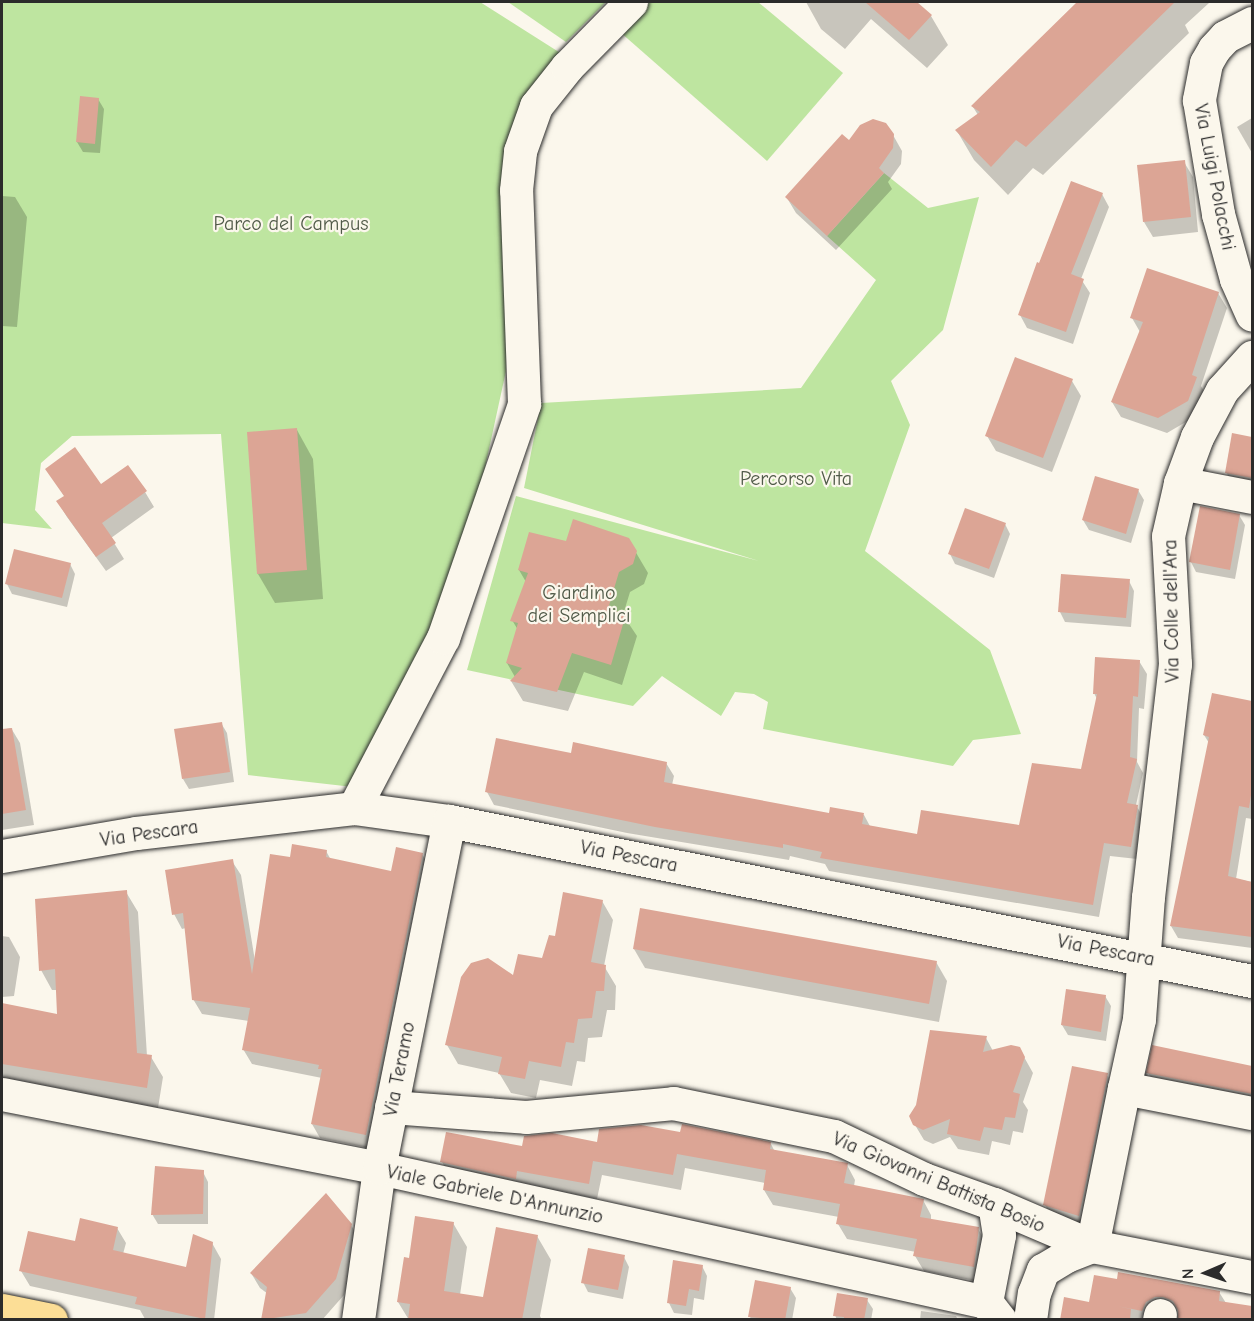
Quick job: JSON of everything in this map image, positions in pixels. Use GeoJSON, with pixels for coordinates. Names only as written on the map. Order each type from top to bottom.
{"type":"FeatureCollection","features":[{"type":"Feature","properties":{"kind":"main road"},"geometry":{"type":"LineString","coordinates":[[2,1310],[51,1320]]}},
{"type":"Feature","properties":{"kind":"street"},"geometry":{"type":"LineString","coordinates":[[354,808],[443,638],[524,404],[516,190],[520,151],[536,106],[567,67],[631,2]]}},
{"type":"Feature","properties":{"kind":"street","name":"Via Luigi Polacchi"},"geometry":{"type":"LineString","coordinates":[[1252,23],[1225,37],[1214,49],[1206,63],[1199,100],[1218,214],[1236,279],[1252,315]]}},
{"type":"Feature","properties":{"kind":"street","name":"Via Colle dell'Ara"},"geometry":{"type":"LineString","coordinates":[[1092,1246],[1139,1019],[1148,897],[1175,664],[1168,536],[1180,483],[1197,437],[1222,390],[1252,357]]}},
{"type":"Feature","properties":{"kind":"street"},"geometry":{"type":"LineString","coordinates":[[1180,483],[1252,497]]}},
{"type":"Feature","properties":{"kind":"street","name":"Via Pescara"},"geometry":{"type":"LineString","coordinates":[[2,856],[136,833],[354,808],[449,821],[1145,957],[1252,981]]}},
{"type":"Feature","properties":{"kind":"street","name":"Via Teramo"},"geometry":{"type":"LineString","coordinates":[[358,1320],[379,1168],[449,821]]}},
{"type":"Feature","properties":{"kind":"street"},"geometry":{"type":"LineString","coordinates":[[1124,1088],[1252,1113]]}},
{"type":"Feature","properties":{"kind":"street","name":"Viale Gabriele D'Annunzio"},"geometry":{"type":"LineString","coordinates":[[2,1094],[379,1168],[993,1311]]}},
{"type":"Feature","properties":{"kind":"street","name":"Via Giovanni Battista Bosio"},"geometry":{"type":"LineString","coordinates":[[391,1107],[526,1117],[673,1103],[834,1136],[924,1179],[994,1204],[1092,1246],[1252,1277]]}},
{"type":"Feature","properties":{"kind":"street"},"geometry":{"type":"LineString","coordinates":[[993,1311],[999,1235],[994,1204]]}},
{"type":"Feature","properties":{"kind":"street"},"geometry":{"type":"LineString","coordinates":[[993,1311],[1043,1270],[1066,1256],[1092,1246]]}},
{"type":"Feature","properties":{"kind":"street"},"geometry":{"type":"LineString","coordinates":[[1030,1320],[1034,1293],[1043,1270]]}},
{"type":"Feature","properties":{"kind":"green space","name":"Parco del Campus"},"geometry":{"type":"Polygon","coordinates":[[[2,2],[480,2],[573,61],[516,190],[506,371],[457,596],[353,787],[248,775],[221,434],[72,436],[41,463],[35,510],[52,529],[2,523],[2,2]]]}},
{"type":"Feature","properties":{"kind":"green space"},"geometry":{"type":"Polygon","coordinates":[[[508,2],[606,2],[566,42],[508,2]]]}},
{"type":"Feature","properties":{"kind":"green space"},"geometry":{"type":"Polygon","coordinates":[[[649,2],[758,2],[843,73],[767,161],[620,32],[649,2]]]}},
{"type":"Feature","properties":{"kind":"green space"},"geometry":{"type":"Polygon","coordinates":[[[884,173],[928,208],[979,197],[943,330],[891,381],[910,425],[865,551],[990,650],[1021,734],[973,740],[953,766],[763,729],[768,702],[754,694],[735,692],[721,716],[662,676],[633,706],[467,670],[516,496],[759,561],[524,488],[541,403],[801,388],[876,280],[827,236],[884,173]]]}},
{"type":"Feature","properties":{"kind":"building"},"geometry":{"type":"Polygon","coordinates":[[[865,2],[917,2],[932,15],[909,40],[865,2]]]}},
{"type":"Feature","properties":{"kind":"building"},"geometry":{"type":"Polygon","coordinates":[[[1077,2],[1175,2],[1026,147],[1016,140],[991,167],[955,130],[980,112],[971,106],[1077,2]]]}},
{"type":"Feature","properties":{"kind":"building"},"geometry":{"type":"Polygon","coordinates":[[[80,96],[99,98],[95,144],[76,142],[80,96]]]}},
{"type":"Feature","properties":{"kind":"building"},"geometry":{"type":"Polygon","coordinates":[[[873,119],[886,123],[894,134],[893,148],[879,168],[884,173],[827,236],[785,197],[842,134],[849,140],[860,125],[873,119]]]}},
{"type":"Feature","properties":{"kind":"building"},"geometry":{"type":"Polygon","coordinates":[[[1185,160],[1191,217],[1143,222],[1137,165],[1185,160]]]}},
{"type":"Feature","properties":{"kind":"building"},"geometry":{"type":"Polygon","coordinates":[[[1071,181],[1103,193],[1071,274],[1084,279],[1066,332],[1018,315],[1037,262],[1039,263],[1071,181]]]}},
{"type":"Feature","properties":{"kind":"building"},"geometry":{"type":"Polygon","coordinates":[[[1147,268],[1219,292],[1192,375],[1197,377],[1188,401],[1158,418],[1111,402],[1143,322],[1130,318],[1147,268]]]}},
{"type":"Feature","properties":{"kind":"building"},"geometry":{"type":"Polygon","coordinates":[[[1015,357],[1073,379],[1043,458],[985,436],[1015,357]]]}},
{"type":"Feature","properties":{"kind":"building"},"geometry":{"type":"Polygon","coordinates":[[[297,428],[307,570],[257,574],[247,432],[297,428]]]}},
{"type":"Feature","properties":{"kind":"building"},"geometry":{"type":"Polygon","coordinates":[[[1232,433],[1252,437],[1252,478],[1225,473],[1232,433]]]}},
{"type":"Feature","properties":{"kind":"building"},"geometry":{"type":"Polygon","coordinates":[[[75,447],[101,484],[128,465],[147,491],[102,523],[116,543],[96,557],[56,501],[64,496],[45,469],[75,447]]]}},
{"type":"Feature","properties":{"kind":"building"},"geometry":{"type":"Polygon","coordinates":[[[1095,476],[1139,489],[1126,534],[1082,520],[1095,476]]]}},
{"type":"Feature","properties":{"kind":"building"},"geometry":{"type":"Polygon","coordinates":[[[1200,506],[1240,514],[1230,570],[1189,562],[1200,506]]]}},
{"type":"Feature","properties":{"kind":"building"},"geometry":{"type":"Polygon","coordinates":[[[965,508],[1006,523],[989,569],[948,554],[965,508]]]}},
{"type":"Feature","properties":{"kind":"building"},"geometry":{"type":"Polygon","coordinates":[[[573,519],[629,538],[637,551],[633,564],[619,572],[608,609],[626,614],[611,665],[572,653],[557,692],[510,681],[522,668],[506,663],[518,623],[510,621],[528,573],[518,570],[529,532],[566,541],[573,519]]]}},
{"type":"Feature","properties":{"kind":"building"},"geometry":{"type":"Polygon","coordinates":[[[14,549],[71,563],[62,598],[5,584],[14,549]]]}},
{"type":"Feature","properties":{"kind":"building"},"geometry":{"type":"Polygon","coordinates":[[[1061,574],[1130,579],[1126,618],[1058,612],[1061,574]]]}},
{"type":"Feature","properties":{"kind":"building"},"geometry":{"type":"Polygon","coordinates":[[[1095,657],[1140,660],[1138,697],[1133,696],[1130,757],[1137,759],[1127,803],[1138,805],[1131,847],[1104,843],[1093,905],[820,858],[822,852],[783,844],[783,848],[655,827],[485,792],[496,738],[571,753],[573,742],[667,762],[664,782],[829,813],[830,807],[864,813],[862,824],[917,834],[921,810],[1019,825],[1032,763],[1081,769],[1097,694],[1093,694],[1095,657]]]}},
{"type":"Feature","properties":{"kind":"building"},"geometry":{"type":"Polygon","coordinates":[[[1212,693],[1252,701],[1252,789],[1249,808],[1239,806],[1228,876],[1252,882],[1252,937],[1170,926],[1209,737],[1203,735],[1212,693]]]}},
{"type":"Feature","properties":{"kind":"building"},"geometry":{"type":"Polygon","coordinates":[[[222,722],[230,772],[182,779],[174,729],[222,722]]]}},
{"type":"Feature","properties":{"kind":"building"},"geometry":{"type":"Polygon","coordinates":[[[12,728],[26,810],[2,814],[2,729],[12,728]]]}},
{"type":"Feature","properties":{"kind":"building"},"geometry":{"type":"Polygon","coordinates":[[[292,844],[327,850],[326,857],[391,871],[396,847],[423,853],[366,1135],[311,1124],[322,1069],[318,1069],[319,1065],[242,1050],[250,1008],[192,1000],[183,913],[172,915],[165,870],[233,859],[252,974],[270,854],[290,857],[292,844]]]}},
{"type":"Feature","properties":{"kind":"building"},"geometry":{"type":"Polygon","coordinates":[[[127,890],[137,1053],[152,1055],[147,1088],[2,1064],[2,1003],[57,1014],[55,969],[39,971],[35,899],[127,890]]]}},
{"type":"Feature","properties":{"kind":"building"},"geometry":{"type":"Polygon","coordinates":[[[563,892],[603,900],[591,962],[606,965],[604,991],[596,991],[592,1018],[578,1019],[574,1043],[566,1042],[561,1067],[529,1061],[525,1079],[498,1074],[502,1057],[445,1045],[461,977],[471,963],[488,958],[513,975],[518,954],[542,958],[549,935],[555,936],[563,892]]]}},
{"type":"Feature","properties":{"kind":"building"},"geometry":{"type":"Polygon","coordinates":[[[640,908],[937,961],[929,1004],[633,949],[640,908]]]}},
{"type":"Feature","properties":{"kind":"building"},"geometry":{"type":"Polygon","coordinates":[[[1066,989],[1106,995],[1101,1032],[1061,1025],[1066,989]]]}},
{"type":"Feature","properties":{"kind":"building"},"geometry":{"type":"Polygon","coordinates":[[[930,1030],[987,1036],[983,1052],[1011,1045],[1020,1047],[1025,1057],[1013,1092],[1020,1094],[1015,1118],[1005,1117],[1002,1130],[984,1127],[980,1141],[947,1134],[950,1119],[923,1130],[913,1125],[909,1116],[916,1105],[930,1030]]]}},
{"type":"Feature","properties":{"kind":"building"},"geometry":{"type":"Polygon","coordinates":[[[1152,1045],[1252,1066],[1252,1094],[1146,1073],[1152,1045]]]}},
{"type":"Feature","properties":{"kind":"building"},"geometry":{"type":"Polygon","coordinates":[[[1072,1066],[1108,1073],[1079,1216],[1043,1205],[1072,1066]]]}},
{"type":"Feature","properties":{"kind":"building"},"geometry":{"type":"Polygon","coordinates":[[[682,1124],[771,1142],[770,1149],[848,1163],[844,1183],[924,1199],[920,1217],[979,1227],[974,1267],[913,1256],[917,1239],[836,1224],[840,1204],[763,1190],[766,1170],[677,1154],[673,1175],[593,1161],[589,1184],[517,1171],[516,1179],[440,1162],[446,1132],[522,1146],[524,1136],[552,1133],[597,1142],[599,1129],[641,1125],[680,1132],[682,1124]]]}},
{"type":"Feature","properties":{"kind":"building"},"geometry":{"type":"Polygon","coordinates":[[[155,1166],[204,1170],[203,1214],[151,1215],[155,1166]]]}},
{"type":"Feature","properties":{"kind":"building"},"geometry":{"type":"Polygon","coordinates":[[[326,1193],[352,1224],[336,1279],[306,1313],[261,1320],[267,1287],[250,1273],[326,1193]]]}},
{"type":"Feature","properties":{"kind":"building"},"geometry":{"type":"Polygon","coordinates":[[[415,1216],[454,1222],[444,1291],[483,1297],[496,1227],[538,1235],[522,1320],[408,1320],[410,1304],[397,1302],[404,1257],[409,1258],[415,1216]]]}},
{"type":"Feature","properties":{"kind":"building"},"geometry":{"type":"Polygon","coordinates":[[[80,1218],[118,1227],[113,1250],[186,1267],[193,1234],[213,1242],[205,1319],[135,1304],[137,1297],[19,1271],[28,1231],[75,1241],[80,1218]]]}},
{"type":"Feature","properties":{"kind":"building"},"geometry":{"type":"Polygon","coordinates":[[[588,1248],[625,1255],[618,1290],[581,1283],[588,1248]]]}},
{"type":"Feature","properties":{"kind":"building"},"geometry":{"type":"Polygon","coordinates":[[[673,1260],[703,1265],[699,1291],[689,1289],[686,1306],[667,1303],[673,1260]]]}},
{"type":"Feature","properties":{"kind":"building"},"geometry":{"type":"Polygon","coordinates":[[[1118,1272],[1220,1291],[1219,1301],[1252,1306],[1252,1320],[1178,1319],[1178,1310],[1173,1301],[1155,1297],[1146,1302],[1142,1311],[1117,1306],[1131,1309],[1130,1320],[1060,1320],[1064,1297],[1089,1302],[1094,1275],[1117,1279],[1118,1272]]]}},
{"type":"Feature","properties":{"kind":"building"},"geometry":{"type":"Polygon","coordinates":[[[755,1280],[791,1287],[785,1320],[748,1317],[755,1280]]]}},
{"type":"Feature","properties":{"kind":"building"},"geometry":{"type":"Polygon","coordinates":[[[837,1293],[868,1298],[864,1320],[844,1320],[844,1317],[833,1316],[837,1293]]]}},
{"type":"Feature","properties":{"kind":"park label","name":"Percorso Vita"},"geometry":{"type":"Point","coordinates":[796,478]}},
{"type":"Feature","properties":{"kind":"park label","name":"Giardino dei Semplici"},"geometry":{"type":"Point","coordinates":[579,604]}}]}
